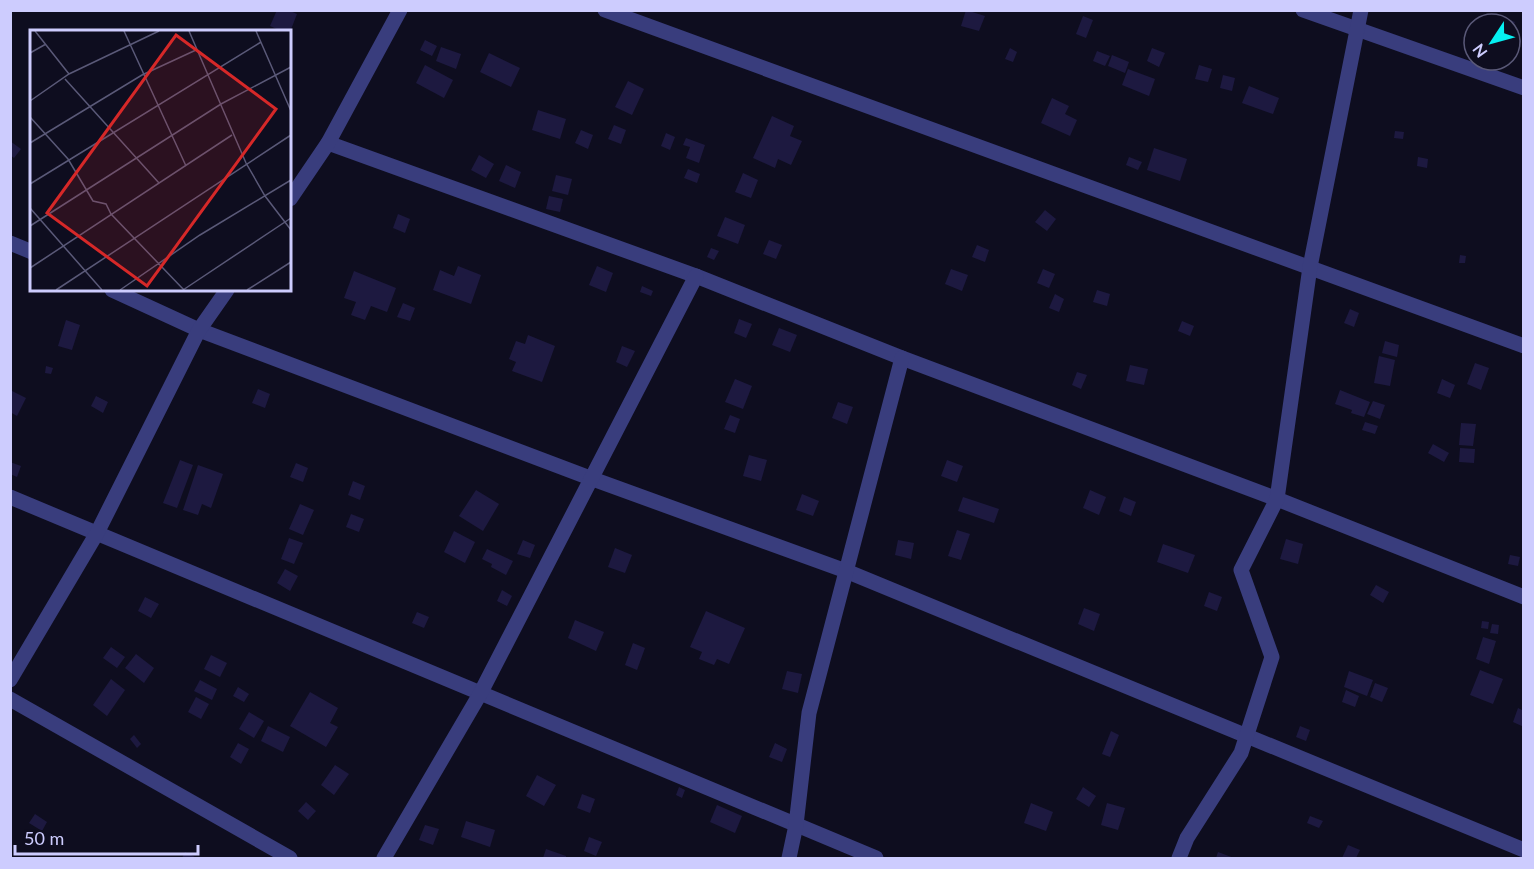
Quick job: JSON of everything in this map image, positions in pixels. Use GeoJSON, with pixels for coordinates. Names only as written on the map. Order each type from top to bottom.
{"type":"FeatureCollection","features":[{"type":"Feature","properties":{"kind":"street"},"geometry":{"type":"LineString","coordinates":[[291,198],[328,143],[400,10]]}},
{"type":"Feature","properties":{"kind":"street"},"geometry":{"type":"LineString","coordinates":[[605,10],[1524,346]]}},
{"type":"Feature","properties":{"kind":"street"},"geometry":{"type":"LineString","coordinates":[[1303,10],[1524,88]]}},
{"type":"Feature","properties":{"kind":"street"},"geometry":{"type":"LineString","coordinates":[[1179,858],[1187,838],[1241,753],[1272,657],[1241,570],[1277,499],[1310,267],[1361,10]]}},
{"type":"Feature","properties":{"kind":"street"},"geometry":{"type":"LineString","coordinates":[[328,143],[696,276],[902,358],[1277,499],[1524,597]]}},
{"type":"Feature","properties":{"kind":"street"},"geometry":{"type":"LineString","coordinates":[[10,243],[30,251]]}},
{"type":"Feature","properties":{"kind":"street"},"geometry":{"type":"LineString","coordinates":[[384,858],[480,694],[696,276]]}},
{"type":"Feature","properties":{"kind":"street"},"geometry":{"type":"LineString","coordinates":[[114,291],[199,330],[590,478],[846,571],[1524,850]]}},
{"type":"Feature","properties":{"kind":"street"},"geometry":{"type":"LineString","coordinates":[[10,680],[97,533],[199,330],[226,291]]}},
{"type":"Feature","properties":{"kind":"street"},"geometry":{"type":"LineString","coordinates":[[789,858],[796,825],[809,713],[902,358]]}},
{"type":"Feature","properties":{"kind":"street"},"geometry":{"type":"LineString","coordinates":[[10,497],[876,858]]}},
{"type":"Feature","properties":{"kind":"street"},"geometry":{"type":"LineString","coordinates":[[10,699],[290,858]]}},
{"type":"Feature","properties":{"kind":"building"},"geometry":{"type":"Polygon","coordinates":[[[277,10],[288,10],[297,14],[291,30],[279,30],[270,26],[277,10]]]}},
{"type":"Feature","properties":{"kind":"building"},"geometry":{"type":"Polygon","coordinates":[[[966,10],[985,16],[979,31],[961,26],[966,10]]]}},
{"type":"Feature","properties":{"kind":"building"},"geometry":{"type":"Polygon","coordinates":[[[1083,16],[1093,20],[1086,38],[1076,34],[1083,16]]]}},
{"type":"Feature","properties":{"kind":"building"},"geometry":{"type":"Polygon","coordinates":[[[425,40],[437,46],[432,56],[420,50],[425,40]]]}},
{"type":"Feature","properties":{"kind":"building"},"geometry":{"type":"Polygon","coordinates":[[[441,47],[461,54],[456,69],[436,61],[441,47]]]}},
{"type":"Feature","properties":{"kind":"building"},"geometry":{"type":"Polygon","coordinates":[[[1010,48],[1017,52],[1013,62],[1005,59],[1010,48]]]}},
{"type":"Feature","properties":{"kind":"building"},"geometry":{"type":"Polygon","coordinates":[[[1152,48],[1165,53],[1159,67],[1147,61],[1152,48]]]}},
{"type":"Feature","properties":{"kind":"building"},"geometry":{"type":"Polygon","coordinates":[[[1097,51],[1110,56],[1105,66],[1093,61],[1097,51]]]}},
{"type":"Feature","properties":{"kind":"building"},"geometry":{"type":"Polygon","coordinates":[[[489,53],[520,68],[511,87],[480,72],[489,53]]]}},
{"type":"Feature","properties":{"kind":"building"},"geometry":{"type":"Polygon","coordinates":[[[1112,55],[1129,62],[1125,73],[1108,66],[1112,55]]]}},
{"type":"Feature","properties":{"kind":"building"},"geometry":{"type":"Polygon","coordinates":[[[425,65],[453,80],[444,98],[416,83],[425,65]]]}},
{"type":"Feature","properties":{"kind":"building"},"geometry":{"type":"Polygon","coordinates":[[[1199,65],[1212,69],[1208,82],[1195,79],[1199,65]]]}},
{"type":"Feature","properties":{"kind":"building"},"geometry":{"type":"Polygon","coordinates":[[[1128,69],[1155,79],[1149,96],[1122,85],[1128,69]]]}},
{"type":"Feature","properties":{"kind":"building"},"geometry":{"type":"Polygon","coordinates":[[[1223,75],[1235,78],[1232,91],[1220,88],[1223,75]]]}},
{"type":"Feature","properties":{"kind":"building"},"geometry":{"type":"Polygon","coordinates":[[[628,81],[644,89],[632,115],[615,107],[628,81]]]}},
{"type":"Feature","properties":{"kind":"building"},"geometry":{"type":"Polygon","coordinates":[[[1249,86],[1279,98],[1273,114],[1242,103],[1249,86]]]}},
{"type":"Feature","properties":{"kind":"building"},"geometry":{"type":"Polygon","coordinates":[[[1052,98],[1069,106],[1065,114],[1077,120],[1070,136],[1041,123],[1052,98]]]}},
{"type":"Feature","properties":{"kind":"building"},"geometry":{"type":"Polygon","coordinates":[[[538,110],[566,119],[560,139],[532,130],[538,110]]]}},
{"type":"Feature","properties":{"kind":"building"},"geometry":{"type":"Polygon","coordinates":[[[772,116],[794,126],[790,136],[802,141],[791,165],[778,159],[775,168],[753,158],[772,116]]]}},
{"type":"Feature","properties":{"kind":"building"},"geometry":{"type":"Polygon","coordinates":[[[614,125],[626,130],[621,144],[608,139],[614,125]]]}},
{"type":"Feature","properties":{"kind":"building"},"geometry":{"type":"Polygon","coordinates":[[[581,130],[593,135],[588,149],[575,143],[581,130]]]}},
{"type":"Feature","properties":{"kind":"building"},"geometry":{"type":"Polygon","coordinates":[[[1395,131],[1404,132],[1403,139],[1394,138],[1395,131]]]}},
{"type":"Feature","properties":{"kind":"building"},"geometry":{"type":"Polygon","coordinates":[[[666,133],[675,137],[670,150],[661,146],[666,133]]]}},
{"type":"Feature","properties":{"kind":"building"},"geometry":{"type":"Polygon","coordinates":[[[686,138],[705,145],[699,163],[686,158],[690,147],[683,145],[686,138]]]}},
{"type":"Feature","properties":{"kind":"building"},"geometry":{"type":"Polygon","coordinates":[[[10,141],[21,149],[14,158],[10,155],[10,141]]]}},
{"type":"Feature","properties":{"kind":"building"},"geometry":{"type":"Polygon","coordinates":[[[1154,148],[1187,159],[1180,181],[1147,170],[1154,148]]]}},
{"type":"Feature","properties":{"kind":"building"},"geometry":{"type":"Polygon","coordinates":[[[479,155],[494,164],[486,178],[471,170],[479,155]]]}},
{"type":"Feature","properties":{"kind":"building"},"geometry":{"type":"Polygon","coordinates":[[[1129,157],[1142,162],[1138,170],[1126,165],[1129,157]]]}},
{"type":"Feature","properties":{"kind":"building"},"geometry":{"type":"Polygon","coordinates":[[[1418,157],[1428,159],[1427,168],[1417,166],[1418,157]]]}},
{"type":"Feature","properties":{"kind":"building"},"geometry":{"type":"Polygon","coordinates":[[[506,165],[521,172],[515,188],[499,181],[506,165]]]}},
{"type":"Feature","properties":{"kind":"building"},"geometry":{"type":"Polygon","coordinates":[[[688,169],[700,174],[697,183],[684,178],[688,169]]]}},
{"type":"Feature","properties":{"kind":"building"},"geometry":{"type":"Polygon","coordinates":[[[743,173],[758,180],[751,198],[735,192],[743,173]]]}},
{"type":"Feature","properties":{"kind":"building"},"geometry":{"type":"Polygon","coordinates":[[[556,175],[572,179],[568,195],[552,191],[556,175]]]}},
{"type":"Feature","properties":{"kind":"building"},"geometry":{"type":"Polygon","coordinates":[[[549,196],[563,199],[560,212],[546,209],[549,196]]]}},
{"type":"Feature","properties":{"kind":"building"},"geometry":{"type":"Polygon","coordinates":[[[1045,210],[1056,219],[1047,231],[1035,222],[1045,210]]]}},
{"type":"Feature","properties":{"kind":"building"},"geometry":{"type":"Polygon","coordinates":[[[398,214],[410,219],[405,233],[393,228],[398,214]]]}},
{"type":"Feature","properties":{"kind":"building"},"geometry":{"type":"Polygon","coordinates":[[[725,217],[745,225],[738,244],[717,236],[725,217]]]}},
{"type":"Feature","properties":{"kind":"building"},"geometry":{"type":"Polygon","coordinates":[[[769,240],[782,245],[776,259],[763,254],[769,240]]]}},
{"type":"Feature","properties":{"kind":"building"},"geometry":{"type":"Polygon","coordinates":[[[977,245],[989,250],[985,262],[972,257],[977,245]]]}},
{"type":"Feature","properties":{"kind":"building"},"geometry":{"type":"Polygon","coordinates":[[[711,248],[719,251],[714,260],[707,257],[711,248]]]}},
{"type":"Feature","properties":{"kind":"building"},"geometry":{"type":"Polygon","coordinates":[[[1460,255],[1466,256],[1465,263],[1459,263],[1460,255]]]}},
{"type":"Feature","properties":{"kind":"building"},"geometry":{"type":"Polygon","coordinates":[[[458,266],[481,275],[471,304],[433,290],[440,270],[454,276],[458,266]]]}},
{"type":"Feature","properties":{"kind":"building"},"geometry":{"type":"Polygon","coordinates":[[[597,266],[613,273],[606,292],[589,285],[597,266]]]}},
{"type":"Feature","properties":{"kind":"building"},"geometry":{"type":"Polygon","coordinates":[[[951,269],[968,275],[962,291],[945,284],[951,269]]]}},
{"type":"Feature","properties":{"kind":"building"},"geometry":{"type":"Polygon","coordinates":[[[1043,269],[1055,274],[1049,288],[1037,283],[1043,269]]]}},
{"type":"Feature","properties":{"kind":"building"},"geometry":{"type":"Polygon","coordinates":[[[354,271],[396,288],[387,312],[371,306],[365,320],[351,315],[356,302],[344,298],[354,271]]]}},
{"type":"Feature","properties":{"kind":"building"},"geometry":{"type":"Polygon","coordinates":[[[642,286],[653,291],[651,296],[640,292],[642,286]]]}},
{"type":"Feature","properties":{"kind":"building"},"geometry":{"type":"Polygon","coordinates":[[[1097,290],[1110,294],[1107,306],[1093,302],[1097,290]]]}},
{"type":"Feature","properties":{"kind":"building"},"geometry":{"type":"Polygon","coordinates":[[[1055,294],[1064,299],[1059,312],[1049,308],[1055,294]]]}},
{"type":"Feature","properties":{"kind":"building"},"geometry":{"type":"Polygon","coordinates":[[[403,303],[415,308],[410,321],[397,317],[403,303]]]}},
{"type":"Feature","properties":{"kind":"building"},"geometry":{"type":"Polygon","coordinates":[[[1350,309],[1359,313],[1354,327],[1344,323],[1350,309]]]}},
{"type":"Feature","properties":{"kind":"building"},"geometry":{"type":"Polygon","coordinates":[[[739,319],[752,324],[746,338],[734,333],[739,319]]]}},
{"type":"Feature","properties":{"kind":"building"},"geometry":{"type":"Polygon","coordinates":[[[66,320],[80,325],[72,350],[58,346],[66,320]]]}},
{"type":"Feature","properties":{"kind":"building"},"geometry":{"type":"Polygon","coordinates":[[[1182,321],[1194,326],[1190,336],[1178,331],[1182,321]]]}},
{"type":"Feature","properties":{"kind":"building"},"geometry":{"type":"Polygon","coordinates":[[[779,328],[797,335],[790,352],[772,345],[779,328]]]}},
{"type":"Feature","properties":{"kind":"building"},"geometry":{"type":"Polygon","coordinates":[[[528,335],[555,346],[542,382],[512,371],[516,362],[509,359],[516,341],[525,344],[528,335]]]}},
{"type":"Feature","properties":{"kind":"building"},"geometry":{"type":"Polygon","coordinates":[[[1385,341],[1399,345],[1397,357],[1382,353],[1385,341]]]}},
{"type":"Feature","properties":{"kind":"building"},"geometry":{"type":"Polygon","coordinates":[[[622,346],[635,351],[627,367],[616,362],[622,346]]]}},
{"type":"Feature","properties":{"kind":"building"},"geometry":{"type":"Polygon","coordinates":[[[1379,356],[1395,360],[1390,386],[1374,383],[1379,356]]]}},
{"type":"Feature","properties":{"kind":"building"},"geometry":{"type":"Polygon","coordinates":[[[1475,363],[1489,368],[1481,390],[1467,384],[1475,363]]]}},
{"type":"Feature","properties":{"kind":"building"},"geometry":{"type":"Polygon","coordinates":[[[1130,365],[1148,369],[1144,385],[1126,381],[1130,365]]]}},
{"type":"Feature","properties":{"kind":"building"},"geometry":{"type":"Polygon","coordinates":[[[46,366],[53,368],[51,374],[45,373],[46,366]]]}},
{"type":"Feature","properties":{"kind":"building"},"geometry":{"type":"Polygon","coordinates":[[[1077,372],[1087,375],[1081,389],[1072,385],[1077,372]]]}},
{"type":"Feature","properties":{"kind":"building"},"geometry":{"type":"Polygon","coordinates":[[[735,379],[752,386],[743,409],[725,402],[735,379]]]}},
{"type":"Feature","properties":{"kind":"building"},"geometry":{"type":"Polygon","coordinates":[[[1442,379],[1455,385],[1450,398],[1437,393],[1442,379]]]}},
{"type":"Feature","properties":{"kind":"building"},"geometry":{"type":"Polygon","coordinates":[[[258,389],[270,394],[265,408],[252,403],[258,389]]]}},
{"type":"Feature","properties":{"kind":"building"},"geometry":{"type":"Polygon","coordinates":[[[10,390],[26,398],[17,416],[10,412],[10,390]]]}},
{"type":"Feature","properties":{"kind":"building"},"geometry":{"type":"Polygon","coordinates":[[[1340,390],[1370,402],[1364,417],[1335,404],[1340,390]]]}},
{"type":"Feature","properties":{"kind":"building"},"geometry":{"type":"Polygon","coordinates":[[[96,396],[108,402],[103,413],[91,406],[96,396]]]}},
{"type":"Feature","properties":{"kind":"building"},"geometry":{"type":"Polygon","coordinates":[[[1373,401],[1385,405],[1380,419],[1367,414],[1373,401]]]}},
{"type":"Feature","properties":{"kind":"building"},"geometry":{"type":"Polygon","coordinates":[[[838,402],[853,407],[847,424],[832,418],[838,402]]]}},
{"type":"Feature","properties":{"kind":"building"},"geometry":{"type":"Polygon","coordinates":[[[730,415],[740,419],[735,433],[724,429],[730,415]]]}},
{"type":"Feature","properties":{"kind":"building"},"geometry":{"type":"Polygon","coordinates":[[[1365,422],[1378,426],[1375,434],[1362,430],[1365,422]]]}},
{"type":"Feature","properties":{"kind":"building"},"geometry":{"type":"Polygon","coordinates":[[[1461,423],[1476,424],[1473,446],[1459,445],[1461,423]]]}},
{"type":"Feature","properties":{"kind":"building"},"geometry":{"type":"Polygon","coordinates":[[[1433,444],[1449,453],[1444,462],[1428,453],[1433,444]]]}},
{"type":"Feature","properties":{"kind":"building"},"geometry":{"type":"Polygon","coordinates":[[[1460,448],[1475,449],[1474,463],[1459,462],[1460,448]]]}},
{"type":"Feature","properties":{"kind":"building"},"geometry":{"type":"Polygon","coordinates":[[[749,455],[767,460],[761,481],[743,476],[749,455]]]}},
{"type":"Feature","properties":{"kind":"building"},"geometry":{"type":"Polygon","coordinates":[[[180,460],[193,465],[177,508],[163,503],[180,460]]]}},
{"type":"Feature","properties":{"kind":"building"},"geometry":{"type":"Polygon","coordinates":[[[947,460],[963,466],[957,482],[941,476],[947,460]]]}},
{"type":"Feature","properties":{"kind":"building"},"geometry":{"type":"Polygon","coordinates":[[[10,462],[21,466],[17,477],[10,474],[10,462]]]}},
{"type":"Feature","properties":{"kind":"building"},"geometry":{"type":"Polygon","coordinates":[[[296,463],[308,468],[303,482],[290,477],[296,463]]]}},
{"type":"Feature","properties":{"kind":"building"},"geometry":{"type":"Polygon","coordinates":[[[198,465],[223,474],[211,508],[202,504],[198,515],[183,510],[198,465]]]}},
{"type":"Feature","properties":{"kind":"building"},"geometry":{"type":"Polygon","coordinates":[[[353,481],[365,486],[360,500],[348,495],[353,481]]]}},
{"type":"Feature","properties":{"kind":"building"},"geometry":{"type":"Polygon","coordinates":[[[476,490],[499,504],[483,531],[459,516],[476,490]]]}},
{"type":"Feature","properties":{"kind":"building"},"geometry":{"type":"Polygon","coordinates":[[[1090,490],[1106,497],[1099,515],[1083,508],[1090,490]]]}},
{"type":"Feature","properties":{"kind":"building"},"geometry":{"type":"Polygon","coordinates":[[[802,494],[819,501],[813,516],[796,510],[802,494]]]}},
{"type":"Feature","properties":{"kind":"building"},"geometry":{"type":"Polygon","coordinates":[[[963,497],[999,509],[994,523],[958,511],[963,497]]]}},
{"type":"Feature","properties":{"kind":"building"},"geometry":{"type":"Polygon","coordinates":[[[1124,497],[1136,502],[1131,516],[1119,511],[1124,497]]]}},
{"type":"Feature","properties":{"kind":"building"},"geometry":{"type":"Polygon","coordinates":[[[300,504],[314,510],[303,535],[289,529],[300,504]]]}},
{"type":"Feature","properties":{"kind":"building"},"geometry":{"type":"Polygon","coordinates":[[[351,514],[364,519],[359,532],[346,527],[351,514]]]}},
{"type":"Feature","properties":{"kind":"building"},"geometry":{"type":"Polygon","coordinates":[[[957,530],[970,534],[961,560],[948,556],[957,530]]]}},
{"type":"Feature","properties":{"kind":"building"},"geometry":{"type":"Polygon","coordinates":[[[454,531],[475,542],[465,563],[444,552],[454,531]]]}},
{"type":"Feature","properties":{"kind":"building"},"geometry":{"type":"Polygon","coordinates":[[[289,538],[303,543],[294,564],[281,559],[289,538]]]}},
{"type":"Feature","properties":{"kind":"building"},"geometry":{"type":"Polygon","coordinates":[[[1286,539],[1303,544],[1298,564],[1280,559],[1286,539]]]}},
{"type":"Feature","properties":{"kind":"building"},"geometry":{"type":"Polygon","coordinates":[[[523,540],[535,545],[530,558],[517,554],[523,540]]]}},
{"type":"Feature","properties":{"kind":"building"},"geometry":{"type":"Polygon","coordinates":[[[898,540],[914,543],[911,559],[895,555],[898,540]]]}},
{"type":"Feature","properties":{"kind":"building"},"geometry":{"type":"Polygon","coordinates":[[[1163,544],[1195,555],[1188,573],[1157,562],[1163,544]]]}},
{"type":"Feature","properties":{"kind":"building"},"geometry":{"type":"Polygon","coordinates":[[[615,548],[632,555],[625,573],[608,567],[615,548]]]}},
{"type":"Feature","properties":{"kind":"building"},"geometry":{"type":"Polygon","coordinates":[[[487,549],[513,561],[506,575],[482,559],[487,549]]]}},
{"type":"Feature","properties":{"kind":"building"},"geometry":{"type":"Polygon","coordinates":[[[1510,555],[1520,557],[1518,566],[1508,564],[1510,555]]]}},
{"type":"Feature","properties":{"kind":"building"},"geometry":{"type":"Polygon","coordinates":[[[285,569],[298,576],[290,591],[277,583],[285,569]]]}},
{"type":"Feature","properties":{"kind":"building"},"geometry":{"type":"Polygon","coordinates":[[[1376,585],[1389,592],[1383,603],[1370,595],[1376,585]]]}},
{"type":"Feature","properties":{"kind":"building"},"geometry":{"type":"Polygon","coordinates":[[[502,590],[512,596],[507,606],[497,601],[502,590]]]}},
{"type":"Feature","properties":{"kind":"building"},"geometry":{"type":"Polygon","coordinates":[[[1209,592],[1222,597],[1217,611],[1204,606],[1209,592]]]}},
{"type":"Feature","properties":{"kind":"building"},"geometry":{"type":"Polygon","coordinates":[[[145,597],[159,604],[151,618],[138,611],[145,597]]]}},
{"type":"Feature","properties":{"kind":"building"},"geometry":{"type":"Polygon","coordinates":[[[1084,608],[1100,614],[1094,631],[1078,624],[1084,608]]]}},
{"type":"Feature","properties":{"kind":"building"},"geometry":{"type":"Polygon","coordinates":[[[706,611],[745,628],[729,664],[717,659],[714,665],[699,659],[702,652],[690,647],[706,611]]]}},
{"type":"Feature","properties":{"kind":"building"},"geometry":{"type":"Polygon","coordinates":[[[417,612],[429,617],[424,628],[412,623],[417,612]]]}},
{"type":"Feature","properties":{"kind":"building"},"geometry":{"type":"Polygon","coordinates":[[[575,620],[604,632],[596,651],[568,638],[575,620]]]}},
{"type":"Feature","properties":{"kind":"building"},"geometry":{"type":"Polygon","coordinates":[[[1482,621],[1489,622],[1488,629],[1481,628],[1482,621]]]}},
{"type":"Feature","properties":{"kind":"building"},"geometry":{"type":"Polygon","coordinates":[[[1492,624],[1499,625],[1498,634],[1490,633],[1492,624]]]}},
{"type":"Feature","properties":{"kind":"building"},"geometry":{"type":"Polygon","coordinates":[[[1483,637],[1496,641],[1489,664],[1476,659],[1483,637]]]}},
{"type":"Feature","properties":{"kind":"building"},"geometry":{"type":"Polygon","coordinates":[[[633,643],[645,648],[637,670],[625,665],[633,643]]]}},
{"type":"Feature","properties":{"kind":"building"},"geometry":{"type":"Polygon","coordinates":[[[111,647],[125,657],[117,668],[103,658],[111,647]]]}},
{"type":"Feature","properties":{"kind":"building"},"geometry":{"type":"Polygon","coordinates":[[[136,654],[154,668],[144,683],[125,668],[136,654]]]}},
{"type":"Feature","properties":{"kind":"building"},"geometry":{"type":"Polygon","coordinates":[[[211,655],[227,663],[220,677],[204,669],[211,655]]]}},
{"type":"Feature","properties":{"kind":"building"},"geometry":{"type":"Polygon","coordinates":[[[1480,670],[1503,679],[1493,704],[1470,695],[1480,670]]]}},
{"type":"Feature","properties":{"kind":"building"},"geometry":{"type":"Polygon","coordinates":[[[787,671],[802,674],[798,693],[782,689],[787,671]]]}},
{"type":"Feature","properties":{"kind":"building"},"geometry":{"type":"Polygon","coordinates":[[[1349,671],[1373,680],[1367,696],[1344,687],[1349,671]]]}},
{"type":"Feature","properties":{"kind":"building"},"geometry":{"type":"Polygon","coordinates":[[[111,679],[125,690],[107,716],[93,705],[111,679]]]}},
{"type":"Feature","properties":{"kind":"building"},"geometry":{"type":"Polygon","coordinates":[[[200,680],[217,689],[212,700],[194,691],[200,680]]]}},
{"type":"Feature","properties":{"kind":"building"},"geometry":{"type":"Polygon","coordinates":[[[1375,683],[1388,688],[1382,702],[1370,697],[1375,683]]]}},
{"type":"Feature","properties":{"kind":"building"},"geometry":{"type":"Polygon","coordinates":[[[238,687],[249,694],[244,702],[233,696],[238,687]]]}},
{"type":"Feature","properties":{"kind":"building"},"geometry":{"type":"Polygon","coordinates":[[[1346,690],[1359,696],[1355,707],[1342,702],[1346,690]]]}},
{"type":"Feature","properties":{"kind":"building"},"geometry":{"type":"Polygon","coordinates":[[[310,692],[338,708],[330,723],[338,727],[326,747],[290,726],[310,692]]]}},
{"type":"Feature","properties":{"kind":"building"},"geometry":{"type":"Polygon","coordinates":[[[196,697],[209,704],[201,719],[188,712],[196,697]]]}},
{"type":"Feature","properties":{"kind":"building"},"geometry":{"type":"Polygon","coordinates":[[[1518,708],[1524,711],[1524,727],[1513,722],[1518,708]]]}},
{"type":"Feature","properties":{"kind":"building"},"geometry":{"type":"Polygon","coordinates":[[[249,712],[264,721],[254,738],[239,729],[249,712]]]}},
{"type":"Feature","properties":{"kind":"building"},"geometry":{"type":"Polygon","coordinates":[[[268,726],[290,737],[283,752],[261,741],[268,726]]]}},
{"type":"Feature","properties":{"kind":"building"},"geometry":{"type":"Polygon","coordinates":[[[1300,726],[1310,730],[1306,741],[1296,737],[1300,726]]]}},
{"type":"Feature","properties":{"kind":"building"},"geometry":{"type":"Polygon","coordinates":[[[1111,731],[1119,735],[1110,757],[1102,754],[1111,731]]]}},
{"type":"Feature","properties":{"kind":"building"},"geometry":{"type":"Polygon","coordinates":[[[134,735],[141,744],[137,748],[130,739],[134,735]]]}},
{"type":"Feature","properties":{"kind":"building"},"geometry":{"type":"Polygon","coordinates":[[[238,743],[249,749],[241,764],[230,757],[238,743]]]}},
{"type":"Feature","properties":{"kind":"building"},"geometry":{"type":"Polygon","coordinates":[[[775,743],[787,749],[782,762],[769,757],[775,743]]]}},
{"type":"Feature","properties":{"kind":"building"},"geometry":{"type":"Polygon","coordinates":[[[335,765],[349,774],[334,795],[321,785],[335,765]]]}},
{"type":"Feature","properties":{"kind":"building"},"geometry":{"type":"Polygon","coordinates":[[[537,775],[556,785],[544,806],[526,796],[537,775]]]}},
{"type":"Feature","properties":{"kind":"building"},"geometry":{"type":"Polygon","coordinates":[[[679,787],[685,790],[682,798],[676,795],[679,787]]]}},
{"type":"Feature","properties":{"kind":"building"},"geometry":{"type":"Polygon","coordinates":[[[1083,787],[1096,796],[1089,807],[1076,799],[1083,787]]]}},
{"type":"Feature","properties":{"kind":"building"},"geometry":{"type":"Polygon","coordinates":[[[582,794],[595,799],[590,813],[577,808],[582,794]]]}},
{"type":"Feature","properties":{"kind":"building"},"geometry":{"type":"Polygon","coordinates":[[[306,802],[316,811],[308,820],[298,811],[306,802]]]}},
{"type":"Feature","properties":{"kind":"building"},"geometry":{"type":"Polygon","coordinates":[[[1031,803],[1053,812],[1046,831],[1024,823],[1031,803]]]}},
{"type":"Feature","properties":{"kind":"building"},"geometry":{"type":"Polygon","coordinates":[[[1107,803],[1125,808],[1118,830],[1101,825],[1107,803]]]}},
{"type":"Feature","properties":{"kind":"building"},"geometry":{"type":"Polygon","coordinates":[[[717,805],[742,816],[735,833],[710,822],[717,805]]]}},
{"type":"Feature","properties":{"kind":"building"},"geometry":{"type":"Polygon","coordinates":[[[35,814],[47,822],[42,831],[29,823],[35,814]]]}},
{"type":"Feature","properties":{"kind":"building"},"geometry":{"type":"Polygon","coordinates":[[[1310,816],[1323,821],[1319,828],[1307,823],[1310,816]]]}},
{"type":"Feature","properties":{"kind":"building"},"geometry":{"type":"Polygon","coordinates":[[[466,821],[495,830],[490,847],[461,837],[466,821]]]}},
{"type":"Feature","properties":{"kind":"building"},"geometry":{"type":"Polygon","coordinates":[[[425,825],[439,829],[433,845],[419,840],[425,825]]]}},
{"type":"Feature","properties":{"kind":"building"},"geometry":{"type":"Polygon","coordinates":[[[589,837],[602,842],[596,856],[584,851],[589,837]]]}},
{"type":"Feature","properties":{"kind":"building"},"geometry":{"type":"Polygon","coordinates":[[[1348,845],[1360,850],[1356,858],[1342,858],[1348,845]]]}},
{"type":"Feature","properties":{"kind":"building"},"geometry":{"type":"Polygon","coordinates":[[[546,849],[566,856],[566,858],[543,858],[546,849]]]}},
{"type":"Feature","properties":{"kind":"building"},"geometry":{"type":"Polygon","coordinates":[[[185,852],[197,858],[182,858],[185,852]]]}},
{"type":"Feature","properties":{"kind":"building"},"geometry":{"type":"Polygon","coordinates":[[[1218,852],[1234,858],[1216,858],[1218,852]]]}}]}
